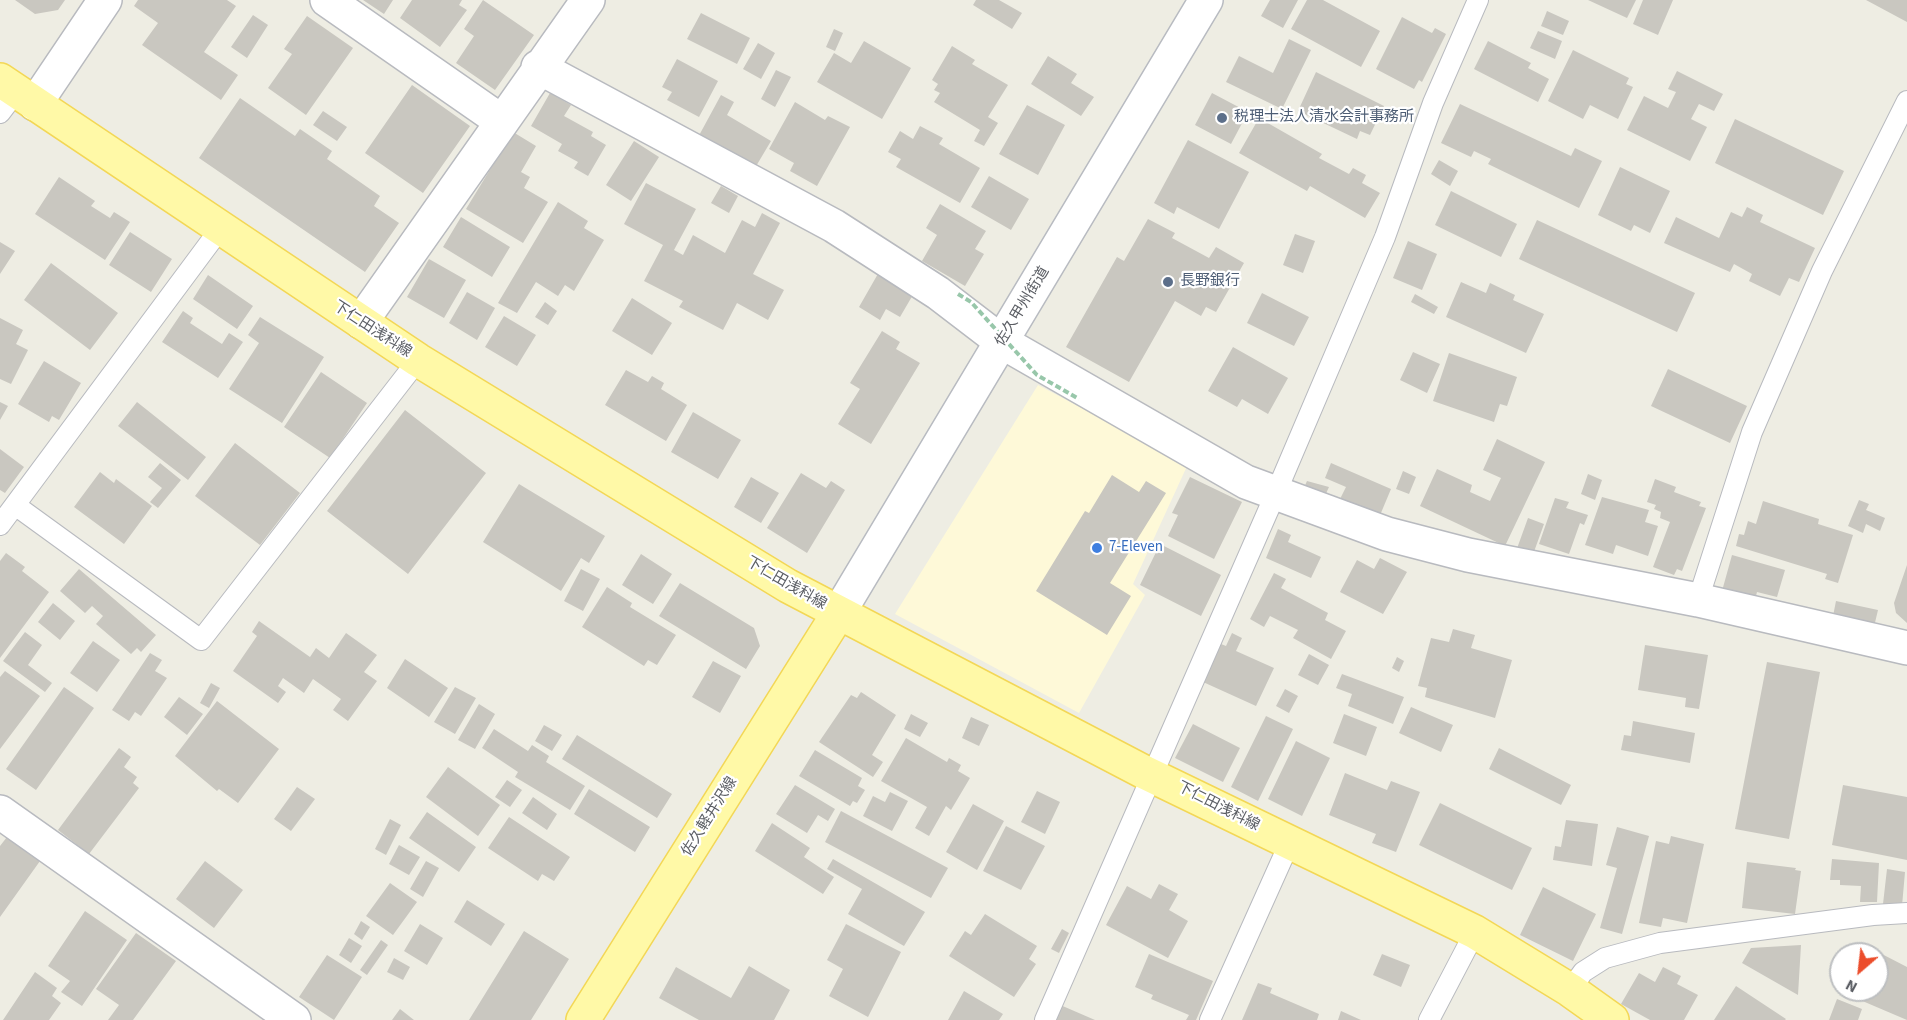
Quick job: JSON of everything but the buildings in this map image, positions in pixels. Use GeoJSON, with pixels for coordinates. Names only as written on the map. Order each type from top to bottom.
{"type":"FeatureCollection","features":[{"type":"Feature","properties":{"kind":"main road","name":"下仁田浅科線"},"geometry":{"type":"LineString","coordinates":[[13,97],[220,229],[418,360],[788,586],[1144,772],[1153,774],[1289,844],[1475,932],[1570,990],[1612,1020]]}},
{"type":"Feature","properties":{"kind":"main road","name":"佐久軽井沢線"},"geometry":{"type":"LineString","coordinates":[[583,1020],[838,614]]}},
{"type":"Feature","properties":{"kind":"street"},"geometry":{"type":"LineString","coordinates":[[13,97],[105,0]]}},
{"type":"Feature","properties":{"kind":"street"},"geometry":{"type":"LineString","coordinates":[[327,0],[501,121]]}},
{"type":"Feature","properties":{"kind":"street"},"geometry":{"type":"LineString","coordinates":[[360,322],[538,67],[588,0]]}},
{"type":"Feature","properties":{"kind":"street","name":"佐久甲州街道"},"geometry":{"type":"LineString","coordinates":[[838,614],[1206,0]]}},
{"type":"Feature","properties":{"kind":"street"},"geometry":{"type":"LineString","coordinates":[[538,67],[834,226],[938,293],[1002,342],[1246,482],[1275,495],[1387,534],[1468,555],[1698,600],[1907,648]]}},
{"type":"Feature","properties":{"kind":"street"},"geometry":{"type":"LineString","coordinates":[[0,812],[294,1020]]}},
{"type":"Feature","properties":{"kind":"lane"},"geometry":{"type":"LineString","coordinates":[[1045,1020],[1275,495],[1384,237],[1433,103],[1478,0]]}},
{"type":"Feature","properties":{"kind":"lane"},"geometry":{"type":"LineString","coordinates":[[1698,600],[1752,432],[1822,271],[1907,100]]}},
{"type":"Feature","properties":{"kind":"lane"},"geometry":{"type":"LineString","coordinates":[[0,525],[220,229]]}},
{"type":"Feature","properties":{"kind":"lane"},"geometry":{"type":"LineString","coordinates":[[15,505],[201,640],[418,360]]}},
{"type":"Feature","properties":{"kind":"lane"},"geometry":{"type":"LineString","coordinates":[[1210,1020],[1289,844]]}},
{"type":"Feature","properties":{"kind":"lane"},"geometry":{"type":"LineString","coordinates":[[1570,990],[1583,972],[1605,958],[1660,943],[1874,915],[1907,913]]}},
{"type":"Feature","properties":{"kind":"lane"},"geometry":{"type":"LineString","coordinates":[[1429,1020],[1475,932]]}},
{"type":"Feature","properties":{"kind":"path"},"geometry":{"type":"LineString","coordinates":[[958,294],[971,302],[1037,375],[1079,399]]}},
{"type":"Feature","properties":{"kind":"shaded area"},"geometry":{"type":"Polygon","coordinates":[[[1038,385],[1188,464],[1133,584],[1145,595],[1079,713],[895,614],[1038,385]]]}},
{"type":"Feature","properties":{"kind":"place","name":"税理士法人清水会計事務所"},"geometry":{"type":"Point","coordinates":[1222,118]}},
{"type":"Feature","properties":{"kind":"place","name":"長野銀行"},"geometry":{"type":"Point","coordinates":[1168,282]}},
{"type":"Feature","properties":{"kind":"place","name":"7-Eleven"},"geometry":{"type":"Point","coordinates":[1097,548]}}]}
